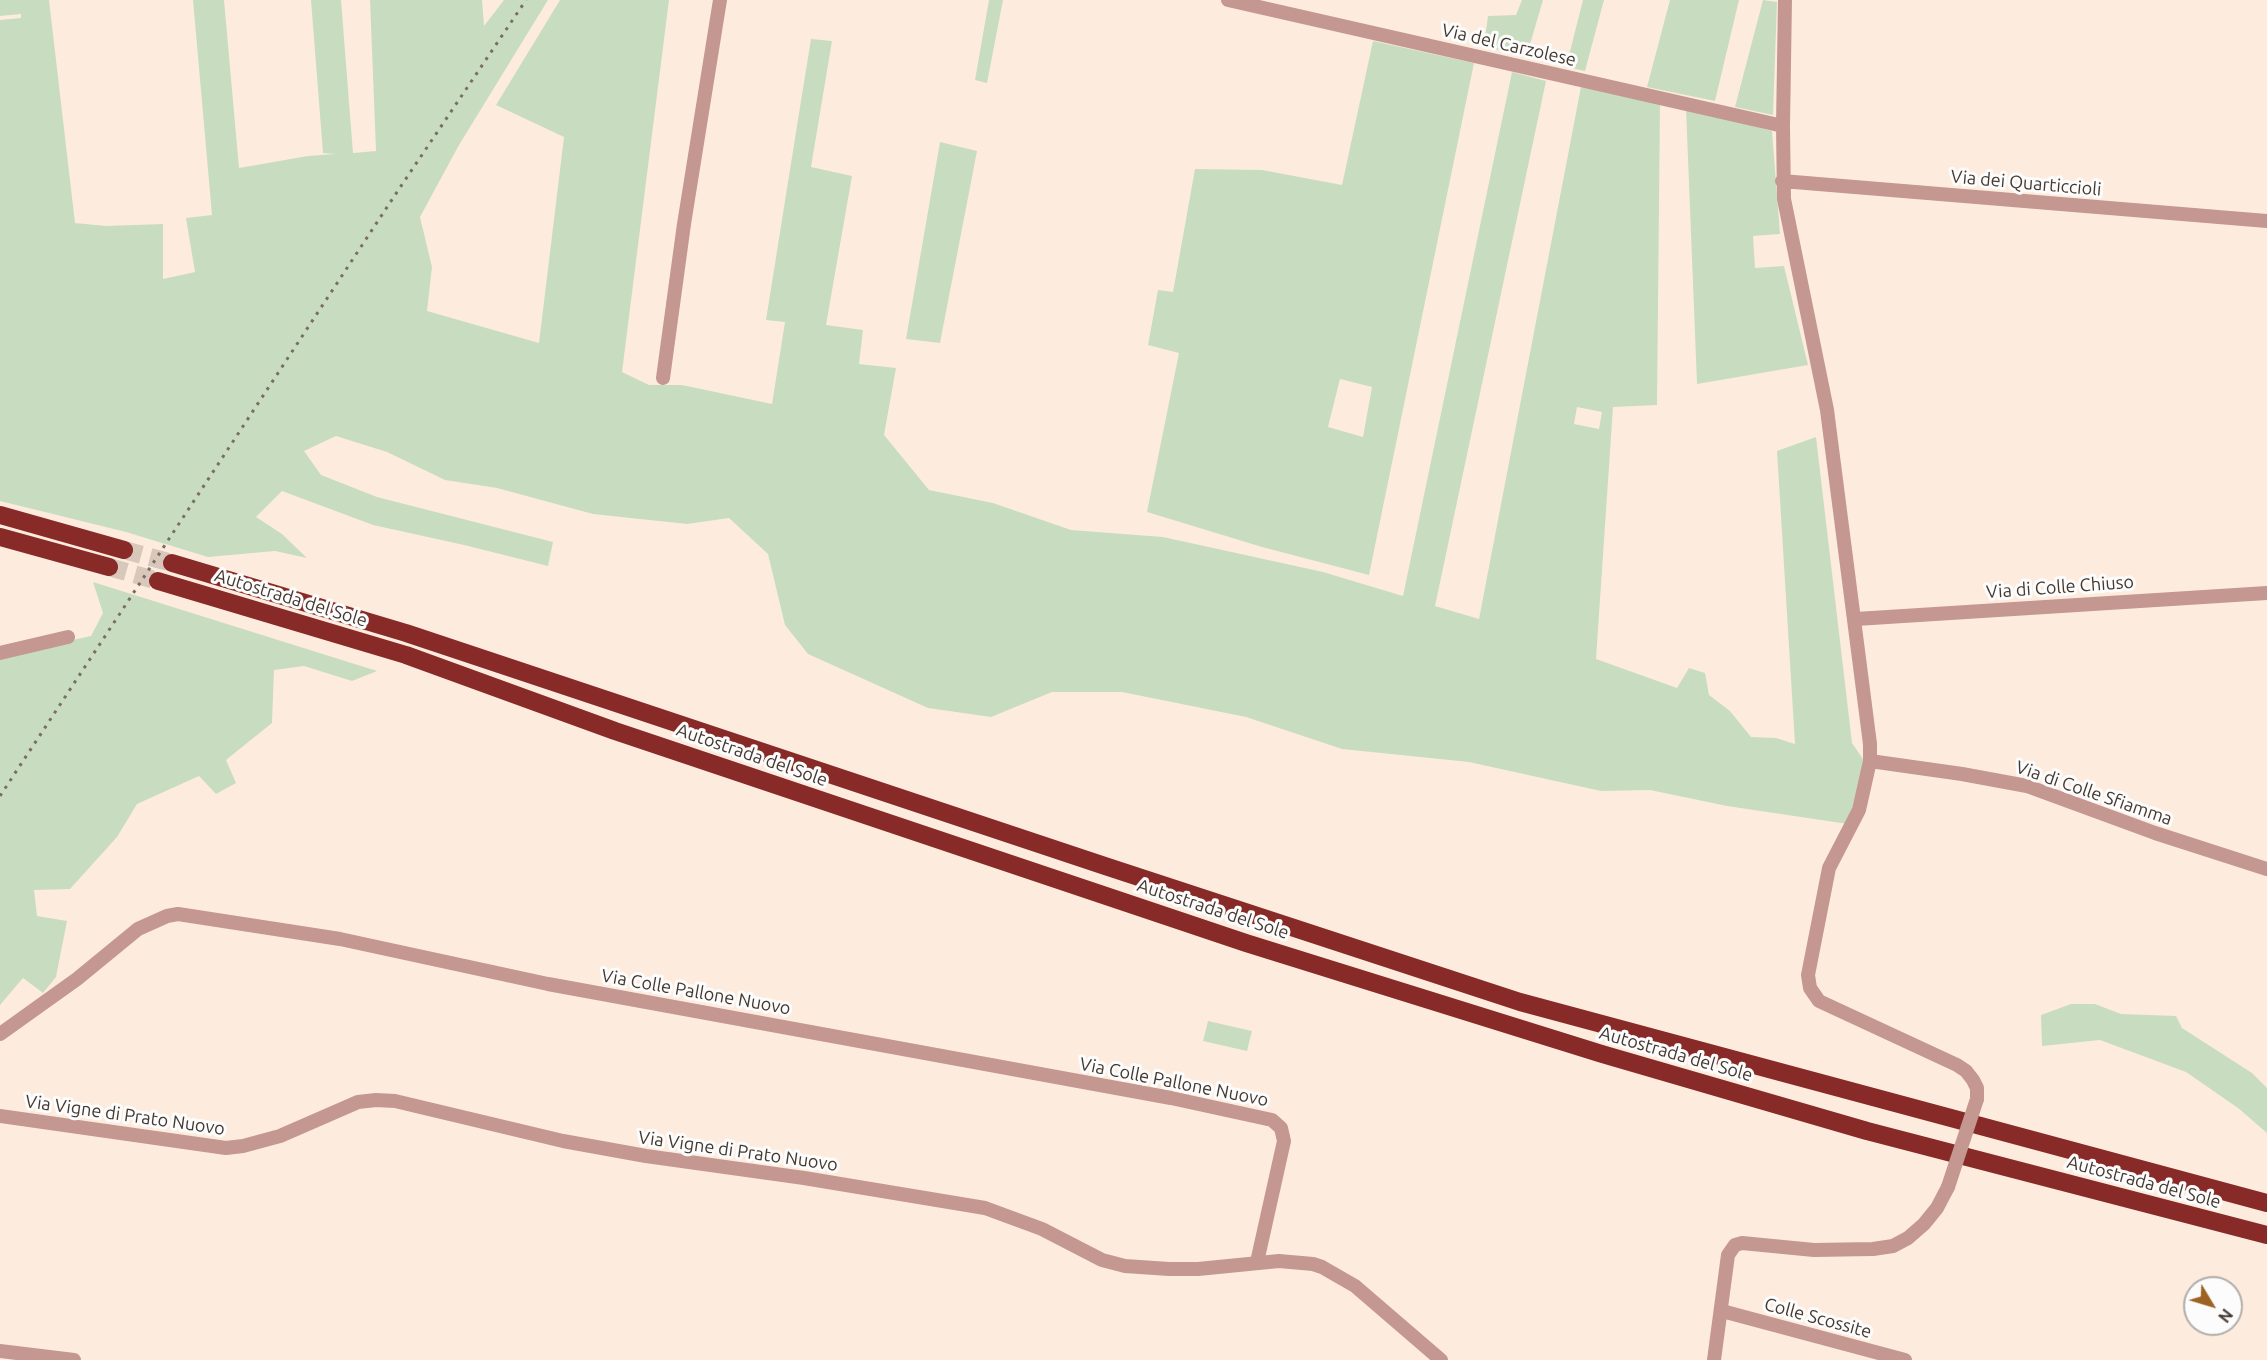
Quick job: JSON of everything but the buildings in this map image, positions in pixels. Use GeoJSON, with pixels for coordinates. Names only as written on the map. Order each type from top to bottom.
{"type":"FeatureCollection","features":[{"type":"Feature","properties":{"kind":"highway"},"geometry":{"type":"LineString","coordinates":[[0,515],[124,550]]}},
{"type":"Feature","properties":{"kind":"highway"},"geometry":{"type":"LineString","coordinates":[[0,537],[109,567]]}},
{"type":"Feature","properties":{"kind":"highway","name":"Autostrada del Sole"},"geometry":{"type":"LineString","coordinates":[[172,563],[406,633],[1520,1002],[2267,1203]]}},
{"type":"Feature","properties":{"kind":"highway","name":"Autostrada del Sole"},"geometry":{"type":"LineString","coordinates":[[158,581],[406,655],[615,731],[1212,931],[1602,1054],[1867,1131],[2267,1235]]}},
{"type":"Feature","properties":{"kind":"street"},"geometry":{"type":"LineString","coordinates":[[663,378],[684,224],[720,0]]}},
{"type":"Feature","properties":{"kind":"street","name":"Via del Carzolese"},"geometry":{"type":"LineString","coordinates":[[1228,0],[1782,126]]}},
{"type":"Feature","properties":{"kind":"street"},"geometry":{"type":"LineString","coordinates":[[1714,1360],[1728,1255],[1735,1245],[1742,1243],[1814,1250],[1873,1249],[1893,1246],[1908,1238],[1937,1208],[1948,1187],[1977,1099],[1977,1088],[1973,1080],[1957,1065],[1820,1000],[1815,997],[1810,988],[1808,964],[1829,868],[1859,810],[1870,761],[1869,722],[1827,410],[1794,254],[1782,181],[1785,0]]}},
{"type":"Feature","properties":{"kind":"street","name":"Via dei Quarticcioli"},"geometry":{"type":"LineString","coordinates":[[1782,181],[2267,220]]}},
{"type":"Feature","properties":{"kind":"street","name":"Via di Colle Chiuso"},"geometry":{"type":"LineString","coordinates":[[1856,619],[2267,593]]}},
{"type":"Feature","properties":{"kind":"street"},"geometry":{"type":"LineString","coordinates":[[0,653],[68,637]]}},
{"type":"Feature","properties":{"kind":"street","name":"Via di Colle Sfiamma"},"geometry":{"type":"LineString","coordinates":[[1870,761],[2027,786],[2155,833],[2267,869]]}},
{"type":"Feature","properties":{"kind":"street","name":"Via Colle Pallone Nuovo"},"geometry":{"type":"LineString","coordinates":[[0,1034],[77,979],[138,928],[167,916],[178,914],[340,939],[548,984],[1171,1098],[1272,1120],[1281,1128],[1284,1141],[1257,1262]]}},
{"type":"Feature","properties":{"kind":"street","name":"Via Vigne di Prato Nuovo"},"geometry":{"type":"LineString","coordinates":[[0,1116],[226,1148],[280,1136],[358,1102],[395,1101],[563,1141],[985,1208],[1042,1229],[1102,1260],[1125,1266],[1198,1269],[1257,1262],[1290,1261],[1322,1267],[1355,1286],[1441,1360]]}},
{"type":"Feature","properties":{"kind":"street","name":"Colle Scossite"},"geometry":{"type":"LineString","coordinates":[[1722,1311],[1905,1360]]}},
{"type":"Feature","properties":{"kind":"street"},"geometry":{"type":"LineString","coordinates":[[0,1352],[74,1360]]}},
{"type":"Feature","properties":{"kind":"green space"},"geometry":{"type":"Polygon","coordinates":[[[0,0],[49,0],[75,223],[106,226],[163,224],[163,279],[195,272],[186,218],[212,215],[193,0],[224,0],[239,168],[308,156],[335,154],[323,153],[311,0],[341,0],[353,153],[376,151],[370,0],[482,0],[484,26],[504,0],[548,0],[459,145],[420,217],[432,267],[427,311],[539,343],[564,137],[496,105],[560,0],[669,0],[622,372],[649,385],[682,385],[772,404],[785,322],[766,320],[811,39],[832,41],[811,167],[852,176],[826,325],[863,330],[859,364],[896,368],[884,435],[929,490],[993,503],[1071,530],[1163,537],[1323,572],[1403,596],[1512,72],[1546,81],[1435,606],[1479,619],[1581,87],[1660,104],[1657,405],[1613,407],[1596,659],[1677,688],[1689,668],[1705,673],[1709,695],[1730,711],[1751,737],[1776,738],[1795,744],[1777,451],[1816,437],[1852,743],[1865,762],[1848,824],[1727,806],[1650,790],[1601,791],[1469,762],[1342,749],[1246,717],[1122,692],[1052,692],[991,717],[928,708],[808,654],[785,625],[768,554],[729,518],[687,524],[593,514],[497,488],[445,480],[387,452],[336,436],[304,451],[321,475],[377,497],[553,542],[548,566],[373,525],[282,491],[256,517],[282,534],[307,558],[275,551],[208,557],[126,532],[0,501],[0,20],[21,18],[21,14],[0,16],[0,0]],[[1577,407],[1574,424],[1599,429],[1602,412],[1577,407]]]}},
{"type":"Feature","properties":{"kind":"green space"},"geometry":{"type":"Polygon","coordinates":[[[989,0],[1003,0],[987,83],[975,80],[989,0]]]}},
{"type":"Feature","properties":{"kind":"green space"},"geometry":{"type":"Polygon","coordinates":[[[1522,0],[1543,0],[1526,58],[1484,46],[1488,16],[1516,15],[1522,0]]]}},
{"type":"Feature","properties":{"kind":"green space"},"geometry":{"type":"Polygon","coordinates":[[[1583,0],[1604,0],[1585,71],[1566,67],[1583,0]]]}},
{"type":"Feature","properties":{"kind":"green space"},"geometry":{"type":"Polygon","coordinates":[[[1670,0],[1739,0],[1715,101],[1647,87],[1670,0]]]}},
{"type":"Feature","properties":{"kind":"green space"},"geometry":{"type":"Polygon","coordinates":[[[1763,0],[1777,2],[1773,115],[1735,107],[1763,0]]]}},
{"type":"Feature","properties":{"kind":"green space"},"geometry":{"type":"Polygon","coordinates":[[[1373,41],[1474,63],[1369,575],[1262,547],[1147,512],[1179,353],[1148,345],[1158,290],[1173,292],[1195,169],[1262,170],[1342,185],[1373,41]],[[1340,379],[1328,427],[1363,437],[1372,387],[1340,379]]]}},
{"type":"Feature","properties":{"kind":"green space"},"geometry":{"type":"Polygon","coordinates":[[[1686,108],[1772,131],[1780,234],[1753,236],[1755,268],[1784,266],[1808,365],[1697,384],[1686,108]]]}},
{"type":"Feature","properties":{"kind":"green space"},"geometry":{"type":"Polygon","coordinates":[[[940,142],[977,151],[940,343],[906,339],[940,142]]]}},
{"type":"Feature","properties":{"kind":"green space"},"geometry":{"type":"Polygon","coordinates":[[[93,582],[377,671],[352,681],[304,666],[274,670],[272,723],[226,760],[236,783],[216,794],[199,776],[137,804],[117,837],[70,889],[34,890],[37,916],[67,921],[56,977],[43,993],[23,978],[0,1005],[0,656],[91,636],[103,613],[93,582]]]}},
{"type":"Feature","properties":{"kind":"green space"},"geometry":{"type":"Polygon","coordinates":[[[2071,1004],[2095,1004],[2121,1014],[2176,1016],[2182,1028],[2252,1073],[2267,1088],[2267,1133],[2238,1108],[2186,1072],[2100,1040],[2042,1046],[2041,1015],[2071,1004]]]}},
{"type":"Feature","properties":{"kind":"green space"},"geometry":{"type":"Polygon","coordinates":[[[1208,1021],[1252,1031],[1247,1051],[1203,1041],[1208,1021]]]}},
{"type":"Feature","properties":{"kind":"tunnel"},"geometry":{"type":"LineString","coordinates":[[124,550],[172,563]]}},
{"type":"Feature","properties":{"kind":"tunnel"},"geometry":{"type":"LineString","coordinates":[[109,567],[158,581]]}},
{"type":"Feature","properties":{"kind":"railway"},"geometry":{"type":"LineString","coordinates":[[0,796],[526,0]]}}]}
